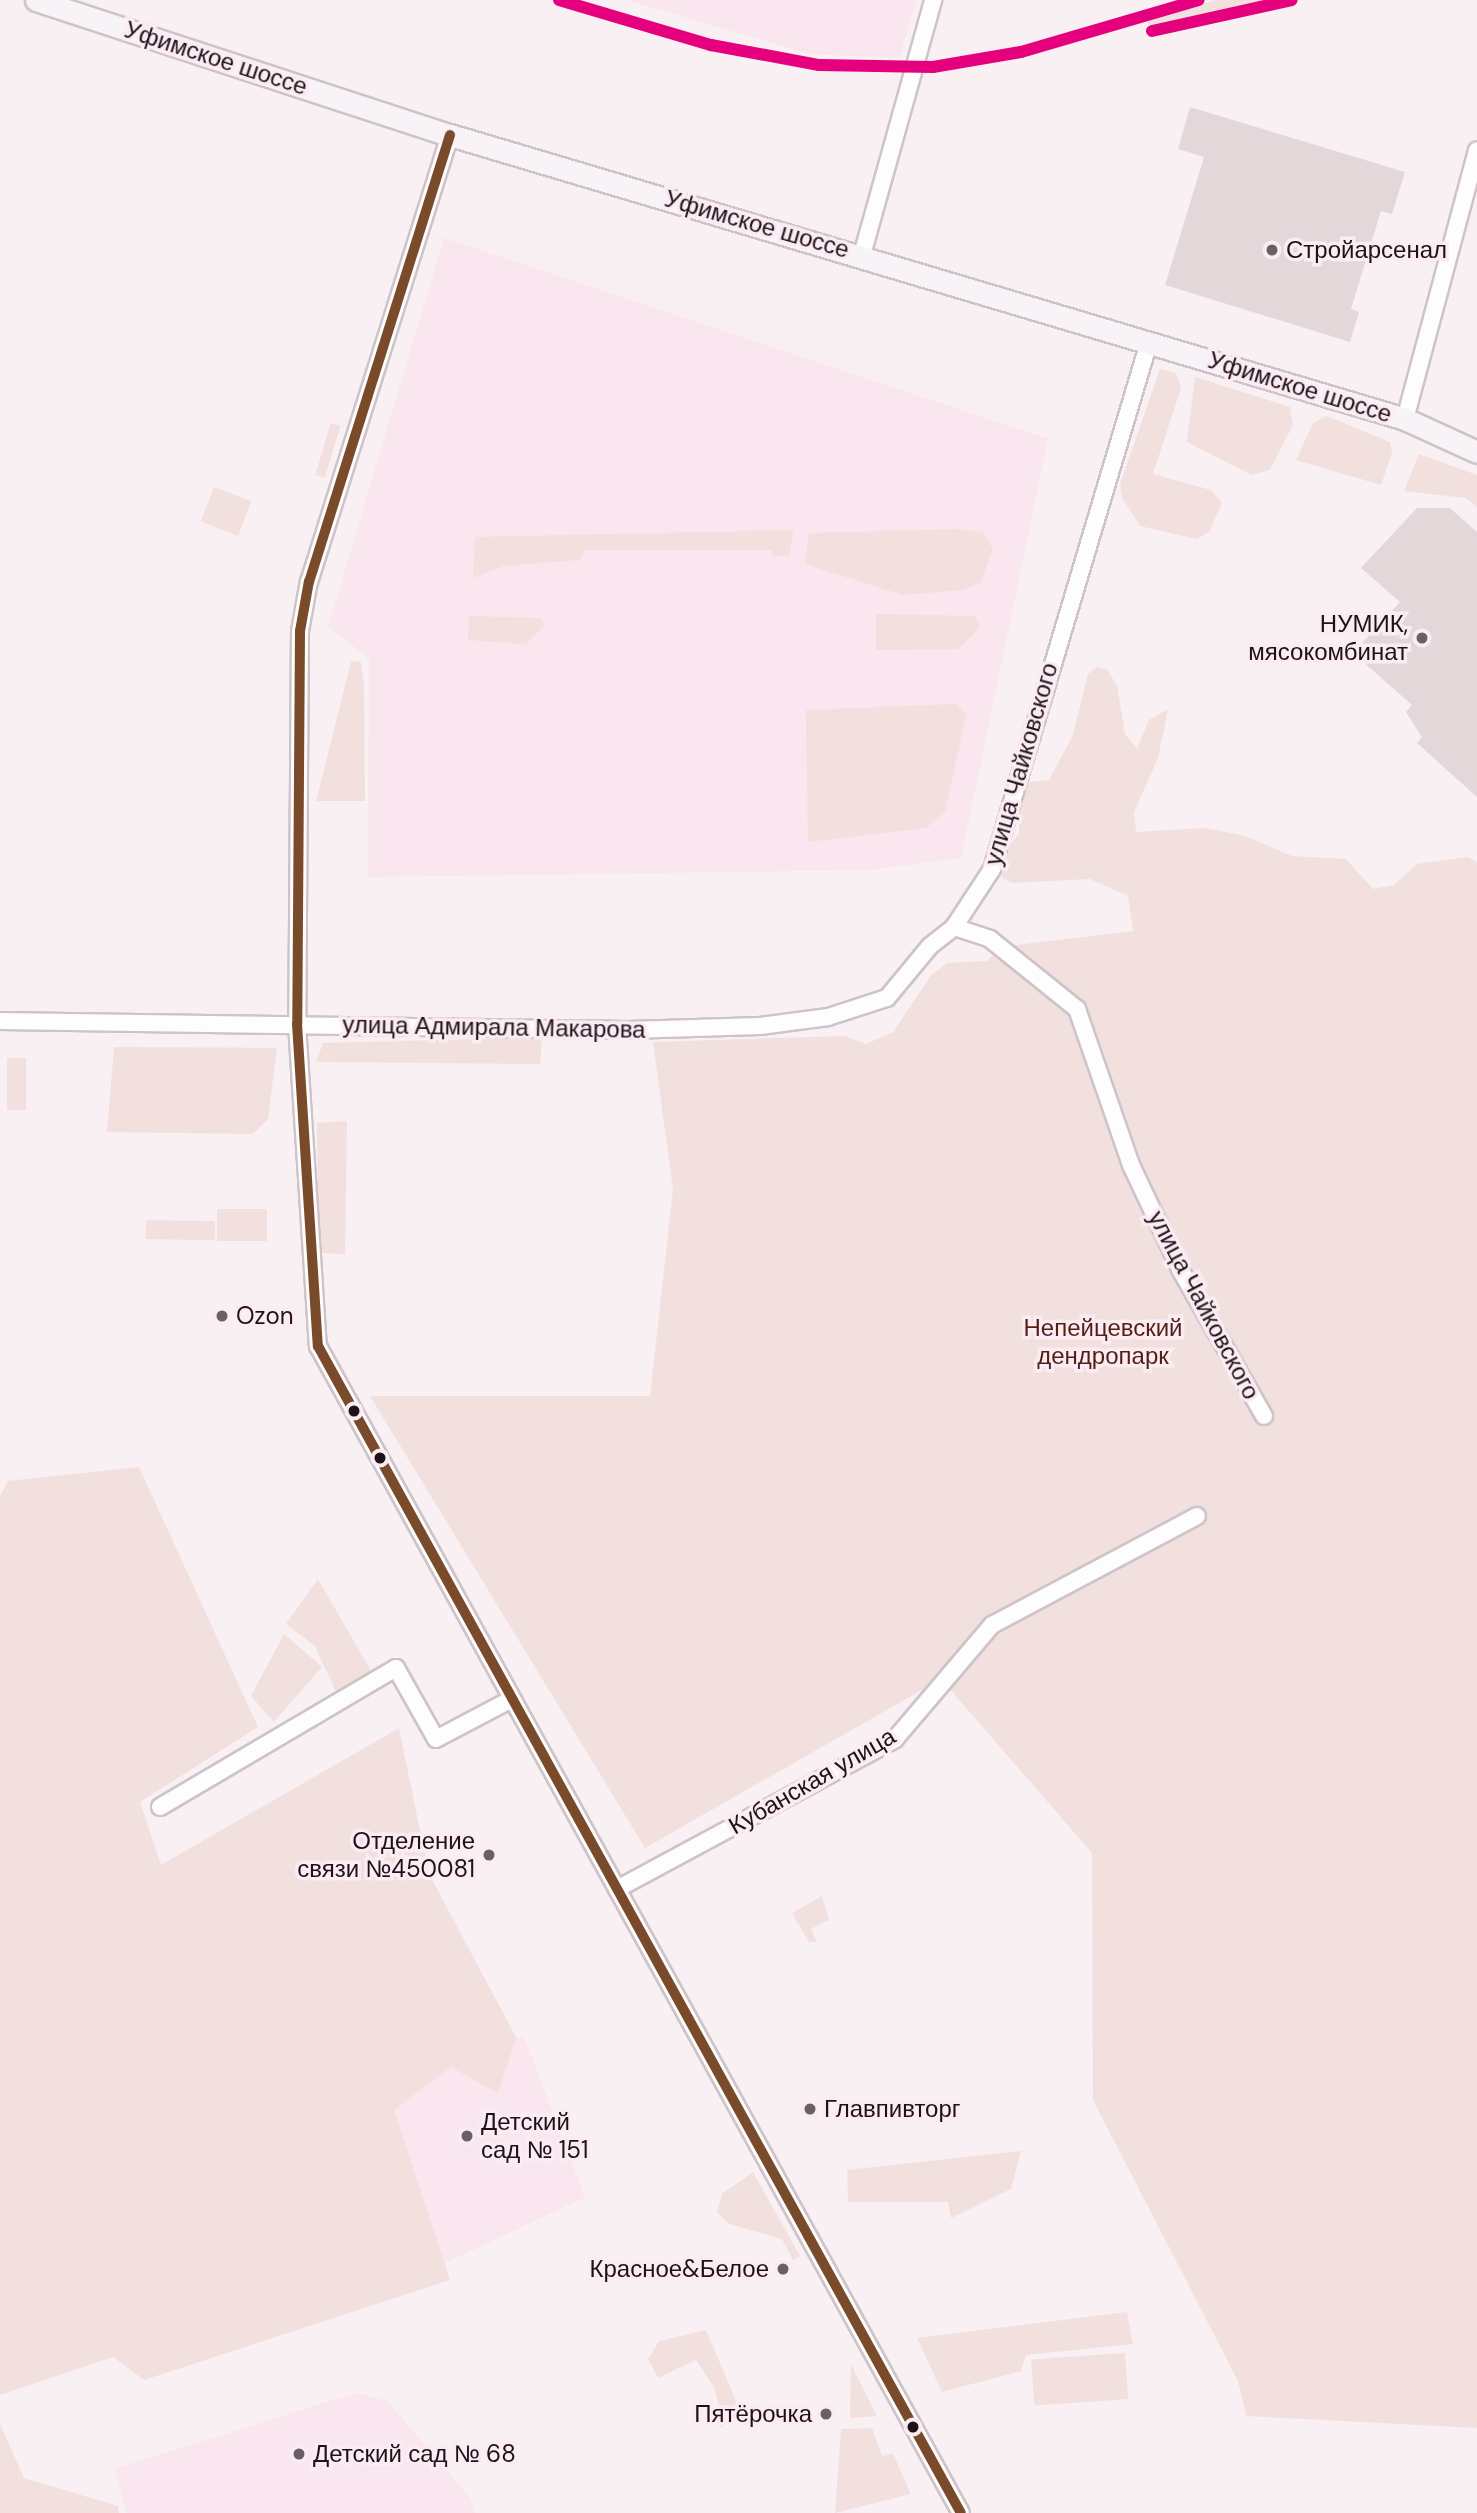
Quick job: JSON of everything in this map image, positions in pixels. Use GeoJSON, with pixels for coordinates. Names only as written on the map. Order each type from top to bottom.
{"type":"FeatureCollection","features":[{"type":"Feature","properties":{"kind":"main road","name":"Уфимское шоссе"},"geometry":{"type":"LineString","coordinates":[[36,0],[450,135],[862,255],[1405,419],[1477,452]]}},
{"type":"Feature","properties":{"kind":"street"},"geometry":{"type":"LineString","coordinates":[[862,255],[933,0]]}},
{"type":"Feature","properties":{"kind":"street"},"geometry":{"type":"LineString","coordinates":[[450,135],[303,610],[298,1024],[318,1346],[961,2513]]}},
{"type":"Feature","properties":{"kind":"street"},"geometry":{"type":"LineString","coordinates":[[1405,419],[1477,150]]}},
{"type":"Feature","properties":{"kind":"street","name":"улица Чайковского"},"geometry":{"type":"LineString","coordinates":[[1149,341],[992,869],[954,927],[990,939],[1077,1009],[1131,1165],[1181,1270],[1264,1416]]}},
{"type":"Feature","properties":{"kind":"street","name":"улица Адмирала Макарова"},"geometry":{"type":"LineString","coordinates":[[0,1021],[629,1030],[760,1026],[828,1017],[887,998],[930,946],[954,927]]}},
{"type":"Feature","properties":{"kind":"street","name":"Кубанская улица"},"geometry":{"type":"LineString","coordinates":[[617,1889],[895,1739],[992,1625],[1197,1516]]}},
{"type":"Feature","properties":{"kind":"street"},"geometry":{"type":"LineString","coordinates":[[160,1807],[396,1668],[436,1739],[512,1699]]}},
{"type":"Feature","properties":{"kind":"shaded area"},"geometry":{"type":"Polygon","coordinates":[[[627,0],[917,0],[899,58],[810,54],[627,0]]]}},
{"type":"Feature","properties":{"kind":"shaded area"},"geometry":{"type":"Polygon","coordinates":[[[444,238],[1048,439],[961,858],[868,870],[368,877],[369,658],[328,627],[444,238]]]}},
{"type":"Feature","properties":{"kind":"shaded area","name":"Детский сад № 151"},"geometry":{"type":"Polygon","coordinates":[[[474,2025],[525,2039],[585,2197],[420,2275],[351,2075],[474,2025]]]}},
{"type":"Feature","properties":{"kind":"shaded area","name":"Детский сад № 68"},"geometry":{"type":"Polygon","coordinates":[[[356,2393],[387,2401],[470,2497],[475,2513],[127,2513],[114,2469],[356,2393]]]}},
{"type":"Feature","properties":{"kind":"green space"},"geometry":{"type":"Polygon","coordinates":[[[1216,0],[1272,0],[1149,27],[1147,20],[1216,0]]]}},
{"type":"Feature","properties":{"kind":"green space"},"geometry":{"type":"Polygon","coordinates":[[[1160,369],[1176,373],[1181,388],[1153,474],[1211,490],[1222,503],[1209,532],[1196,539],[1140,526],[1122,498],[1120,484],[1160,369]]]}},
{"type":"Feature","properties":{"kind":"green space"},"geometry":{"type":"Polygon","coordinates":[[[1195,377],[1290,407],[1293,425],[1270,470],[1252,475],[1187,442],[1195,377]]]}},
{"type":"Feature","properties":{"kind":"green space"},"geometry":{"type":"Polygon","coordinates":[[[1327,416],[1390,442],[1392,453],[1381,485],[1296,460],[1313,423],[1327,416]]]}},
{"type":"Feature","properties":{"kind":"green space"},"geometry":{"type":"Polygon","coordinates":[[[331,423],[341,426],[325,478],[315,475],[331,423]]]}},
{"type":"Feature","properties":{"kind":"green space"},"geometry":{"type":"Polygon","coordinates":[[[1419,454],[1477,475],[1477,507],[1466,498],[1404,491],[1419,454]]]}},
{"type":"Feature","properties":{"kind":"green space"},"geometry":{"type":"Polygon","coordinates":[[[214,487],[251,501],[238,536],[201,522],[214,487]]]}},
{"type":"Feature","properties":{"kind":"green space"},"geometry":{"type":"Polygon","coordinates":[[[958,529],[983,533],[993,549],[980,583],[963,590],[903,595],[805,564],[809,533],[958,529]]]}},
{"type":"Feature","properties":{"kind":"green space"},"geometry":{"type":"Polygon","coordinates":[[[794,530],[789,556],[773,557],[772,550],[585,550],[579,560],[504,566],[473,578],[475,537],[794,530]]]}},
{"type":"Feature","properties":{"kind":"green space"},"geometry":{"type":"Polygon","coordinates":[[[876,614],[975,616],[980,627],[958,649],[876,650],[876,614]]]}},
{"type":"Feature","properties":{"kind":"green space"},"geometry":{"type":"Polygon","coordinates":[[[469,616],[541,618],[544,626],[525,644],[468,640],[469,616]]]}},
{"type":"Feature","properties":{"kind":"green space"},"geometry":{"type":"Polygon","coordinates":[[[351,661],[361,662],[364,683],[365,801],[316,801],[351,661]]]}},
{"type":"Feature","properties":{"kind":"green space","name":"Непейцевский дендропарк"},"geometry":{"type":"Polygon","coordinates":[[[1097,667],[1107,669],[1117,686],[1125,734],[1137,748],[1149,720],[1168,709],[1158,758],[1134,812],[1136,832],[1205,828],[1245,836],[1292,856],[1346,859],[1373,889],[1394,885],[1417,864],[1468,857],[1477,862],[1477,2428],[1246,2416],[1238,2381],[1093,2100],[1092,1853],[941,1679],[645,1848],[370,1396],[650,1396],[673,1189],[653,1042],[845,1036],[866,1044],[893,1032],[932,974],[948,963],[987,961],[1000,947],[1133,931],[1128,896],[1090,879],[1012,883],[1003,879],[1000,868],[999,858],[1019,834],[1020,783],[1049,780],[1073,735],[1088,674],[1097,667]]]}},
{"type":"Feature","properties":{"kind":"green space"},"geometry":{"type":"Polygon","coordinates":[[[956,704],[966,715],[945,812],[926,828],[808,842],[806,710],[956,704]]]}},
{"type":"Feature","properties":{"kind":"green space"},"geometry":{"type":"Polygon","coordinates":[[[542,1037],[540,1064],[316,1062],[323,1043],[542,1037]]]}},
{"type":"Feature","properties":{"kind":"green space"},"geometry":{"type":"Polygon","coordinates":[[[114,1047],[277,1048],[268,1119],[253,1134],[107,1132],[114,1047]]]}},
{"type":"Feature","properties":{"kind":"green space"},"geometry":{"type":"Polygon","coordinates":[[[7,1058],[26,1058],[26,1110],[7,1110],[7,1058]]]}},
{"type":"Feature","properties":{"kind":"green space"},"geometry":{"type":"Polygon","coordinates":[[[347,1121],[345,1254],[319,1253],[317,1123],[347,1121]]]}},
{"type":"Feature","properties":{"kind":"green space"},"geometry":{"type":"Polygon","coordinates":[[[217,1209],[267,1209],[267,1241],[217,1241],[217,1209]]]}},
{"type":"Feature","properties":{"kind":"green space"},"geometry":{"type":"Polygon","coordinates":[[[146,1220],[215,1221],[215,1240],[146,1239],[146,1220]]]}},
{"type":"Feature","properties":{"kind":"green space"},"geometry":{"type":"Polygon","coordinates":[[[139,1467],[258,1727],[140,1802],[161,1865],[399,1728],[429,1874],[516,2037],[498,2093],[451,2067],[394,2110],[450,2280],[144,2380],[113,2357],[0,2395],[0,1496],[8,1481],[139,1467]]]}},
{"type":"Feature","properties":{"kind":"green space"},"geometry":{"type":"Polygon","coordinates":[[[318,1579],[371,1671],[337,1694],[315,1646],[286,1624],[318,1579]]]}},
{"type":"Feature","properties":{"kind":"green space"},"geometry":{"type":"Polygon","coordinates":[[[284,1634],[322,1667],[274,1722],[251,1696],[284,1634]]]}},
{"type":"Feature","properties":{"kind":"green space"},"geometry":{"type":"Polygon","coordinates":[[[822,1896],[829,1920],[811,1929],[817,1942],[809,1942],[792,1913],[822,1896]]]}},
{"type":"Feature","properties":{"kind":"green space"},"geometry":{"type":"Polygon","coordinates":[[[1021,2151],[1011,2189],[951,2218],[948,2202],[848,2202],[847,2170],[1021,2151]]]}},
{"type":"Feature","properties":{"kind":"green space"},"geometry":{"type":"Polygon","coordinates":[[[753,2172],[800,2256],[793,2260],[782,2239],[729,2224],[717,2212],[722,2194],[753,2172]]]}},
{"type":"Feature","properties":{"kind":"green space"},"geometry":{"type":"Polygon","coordinates":[[[1127,2312],[1133,2344],[1026,2355],[1021,2371],[942,2392],[917,2338],[1127,2312]]]}},
{"type":"Feature","properties":{"kind":"green space"},"geometry":{"type":"Polygon","coordinates":[[[706,2330],[739,2408],[735,2418],[719,2429],[723,2422],[714,2387],[696,2360],[658,2378],[648,2359],[659,2341],[706,2330]]]}},
{"type":"Feature","properties":{"kind":"green space"},"geometry":{"type":"Polygon","coordinates":[[[1125,2353],[1128,2399],[1034,2405],[1031,2360],[1125,2353]]]}},
{"type":"Feature","properties":{"kind":"green space"},"geometry":{"type":"Polygon","coordinates":[[[851,2364],[877,2416],[850,2418],[851,2364]]]}},
{"type":"Feature","properties":{"kind":"green space"},"geometry":{"type":"Polygon","coordinates":[[[0,2424],[24,2478],[118,2506],[119,2513],[0,2513],[0,2424]]]}},
{"type":"Feature","properties":{"kind":"green space"},"geometry":{"type":"Polygon","coordinates":[[[872,2428],[882,2456],[893,2454],[911,2494],[835,2513],[841,2429],[872,2428]]]}},
{"type":"Feature","properties":{"kind":"building","name":"Стройарсенал"},"geometry":{"type":"Polygon","coordinates":[[[1190,107],[1405,172],[1392,214],[1381,211],[1351,309],[1359,312],[1350,342],[1165,285],[1204,157],[1178,149],[1190,107]]]}},
{"type":"Feature","properties":{"kind":"building","name":"НУМИК, мясокомбинат"},"geometry":{"type":"Polygon","coordinates":[[[1417,508],[1450,508],[1477,532],[1477,797],[1417,743],[1422,737],[1406,712],[1412,705],[1353,653],[1400,602],[1361,568],[1417,508]]]}},
{"type":"Feature","properties":{"kind":"transit line"},"geometry":{"type":"LineString","coordinates":[[559,0],[711,45],[819,65],[933,67],[1021,52],[1199,0]]}},
{"type":"Feature","properties":{"kind":"transit line"},"geometry":{"type":"LineString","coordinates":[[1152,31],[1292,0]]}},
{"type":"Feature","properties":{"kind":"transit line"},"geometry":{"type":"LineString","coordinates":[[450,135],[309,581],[300,631],[297,1024],[318,1346],[961,2513]]}},
{"type":"Feature","properties":{"kind":"place","name":"Стройарсенал"},"geometry":{"type":"Point","coordinates":[1272,250]}},
{"type":"Feature","properties":{"kind":"place","name":"НУМИК, мясокомбинат"},"geometry":{"type":"Point","coordinates":[1422,638]}},
{"type":"Feature","properties":{"kind":"place","name":"Ozon"},"geometry":{"type":"Point","coordinates":[222,1316]}},
{"type":"Feature","properties":{"kind":"place","name":"Отделение связи №450081"},"geometry":{"type":"Point","coordinates":[489,1855]}},
{"type":"Feature","properties":{"kind":"place","name":"Главпивторг"},"geometry":{"type":"Point","coordinates":[810,2109]}},
{"type":"Feature","properties":{"kind":"place","name":"Детский сад № 151"},"geometry":{"type":"Point","coordinates":[467,2136]}},
{"type":"Feature","properties":{"kind":"place","name":"Красное&Белое"},"geometry":{"type":"Point","coordinates":[783,2269]}},
{"type":"Feature","properties":{"kind":"place","name":"Пятёрочка"},"geometry":{"type":"Point","coordinates":[826,2414]}},
{"type":"Feature","properties":{"kind":"place","name":"Детский сад № 68"},"geometry":{"type":"Point","coordinates":[299,2454]}}]}
